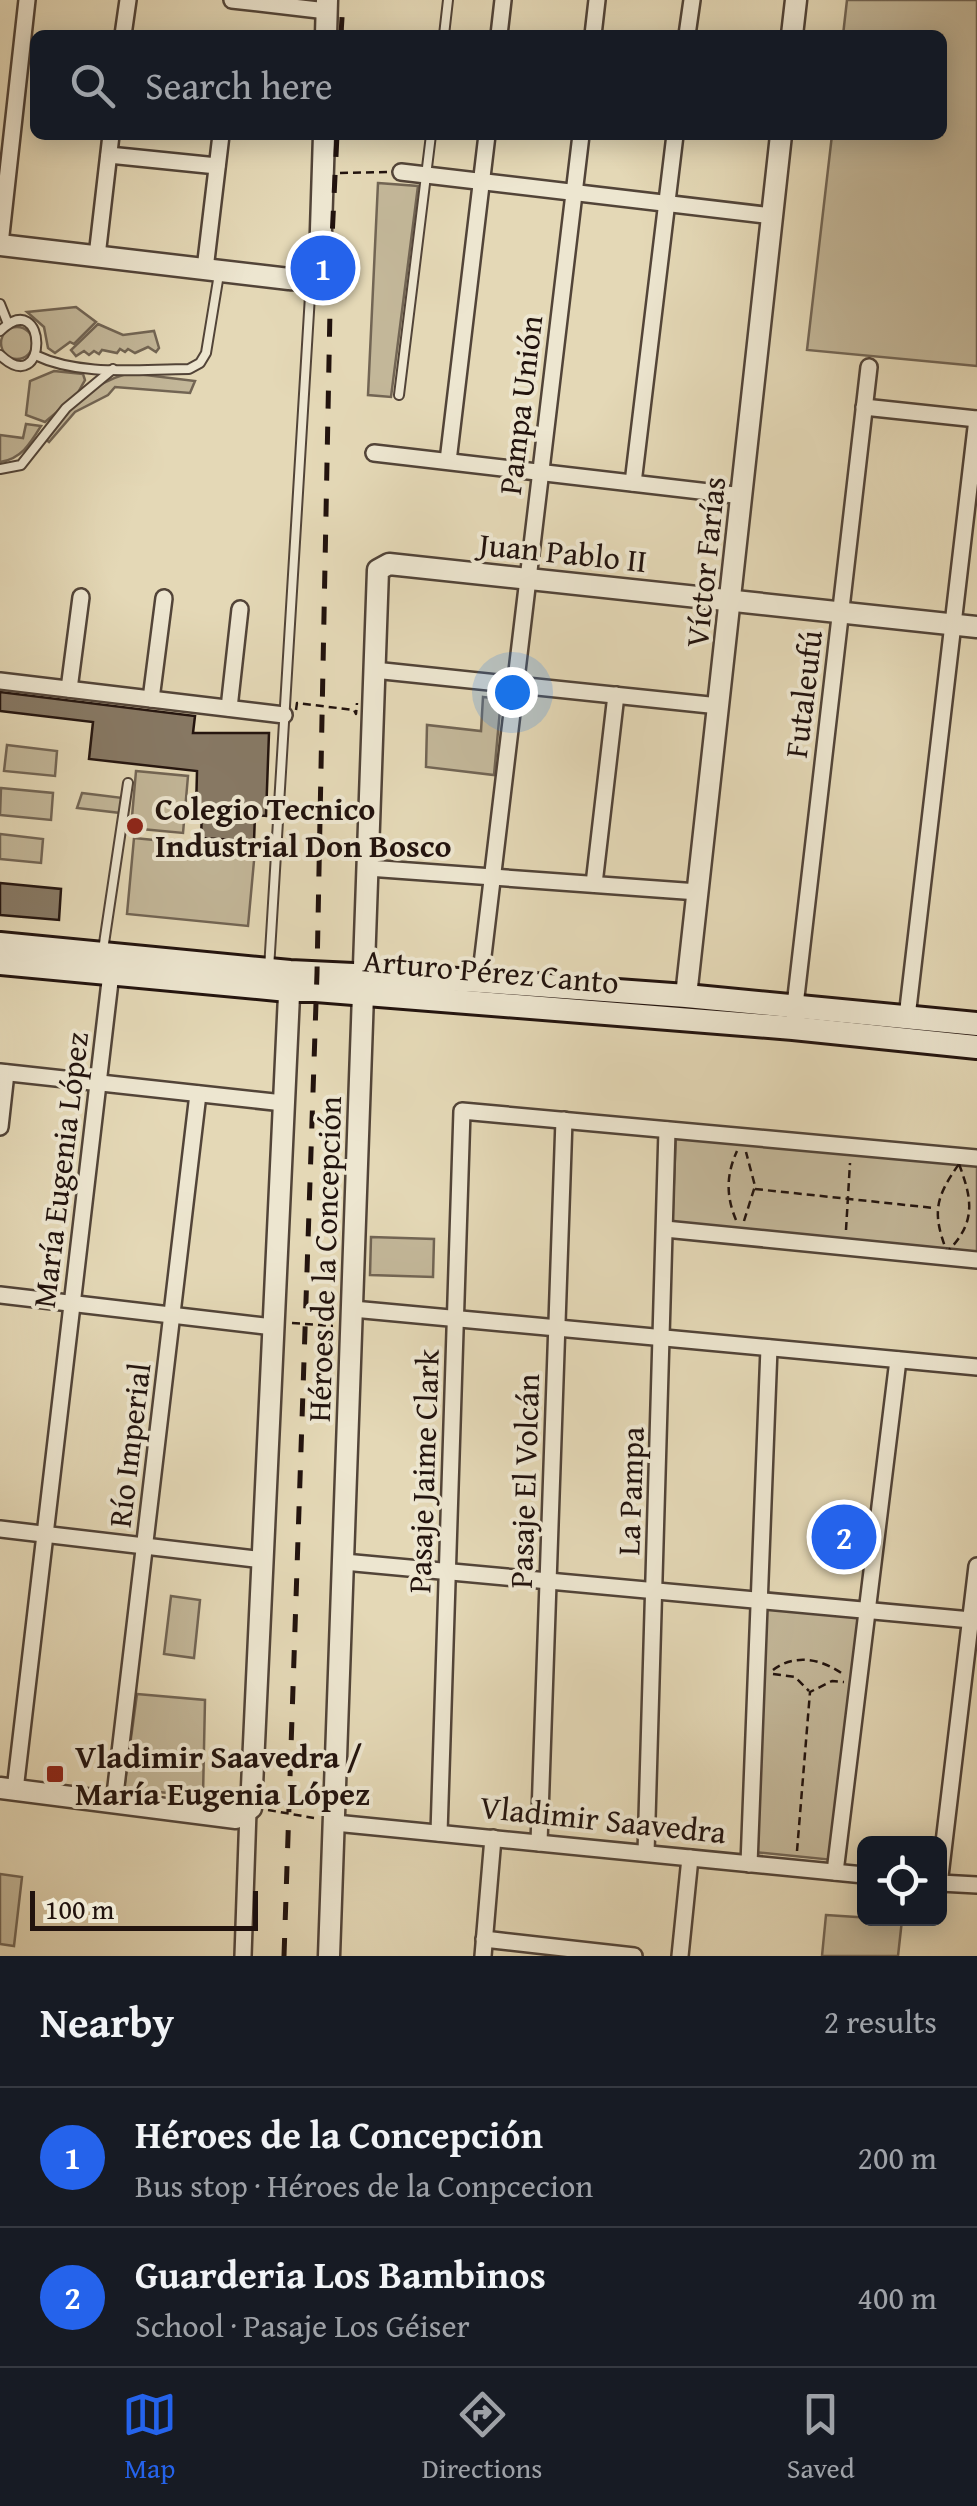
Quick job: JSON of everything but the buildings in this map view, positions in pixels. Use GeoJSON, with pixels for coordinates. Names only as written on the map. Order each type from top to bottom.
{"type":"FeatureCollection","features":[{"type":"Feature","properties":{"kind":"main road","name":"Arturo Pérez Canto"},"geometry":{"type":"LineString","coordinates":[[0,944],[107,964]]}},
{"type":"Feature","properties":{"kind":"main road","name":"Arturo Pérez Canto"},"geometry":{"type":"LineString","coordinates":[[0,963],[107,964],[794,1017],[907,1017],[977,1024]]}},
{"type":"Feature","properties":{"kind":"main road","name":"Arturo Pérez Canto"},"geometry":{"type":"LineString","coordinates":[[363,984],[480,981],[686,996],[977,1047]]}},
{"type":"Feature","properties":{"kind":"street"},"geometry":{"type":"LineString","coordinates":[[27,0],[27,68],[6,140],[0,245],[289,280],[312,275],[321,254],[324,140]]}},
{"type":"Feature","properties":{"kind":"street"},"geometry":{"type":"LineString","coordinates":[[124,30],[128,0]]}},
{"type":"Feature","properties":{"kind":"street"},"geometry":{"type":"LineString","coordinates":[[232,0],[327,6]]}},
{"type":"Feature","properties":{"kind":"street"},"geometry":{"type":"LineString","coordinates":[[500,30],[503,0]]}},
{"type":"Feature","properties":{"kind":"street"},"geometry":{"type":"LineString","coordinates":[[594,30],[597,0]]}},
{"type":"Feature","properties":{"kind":"street"},"geometry":{"type":"LineString","coordinates":[[688,30],[692,0]]}},
{"type":"Feature","properties":{"kind":"street"},"geometry":{"type":"LineString","coordinates":[[793,30],[796,0]]}},
{"type":"Feature","properties":{"kind":"street"},"geometry":{"type":"LineString","coordinates":[[97,256],[110,140]]}},
{"type":"Feature","properties":{"kind":"street"},"geometry":{"type":"LineString","coordinates":[[212,270],[220,140]]}},
{"type":"Feature","properties":{"kind":"street"},"geometry":{"type":"LineString","coordinates":[[448,461],[486,140]]}},
{"type":"Feature","properties":{"kind":"street","name":"Pampa Unión"},"geometry":{"type":"LineString","coordinates":[[480,981],[579,140]]}},
{"type":"Feature","properties":{"kind":"street"},"geometry":{"type":"LineString","coordinates":[[633,483],[674,140]]}},
{"type":"Feature","properties":{"kind":"street","name":"Víctor Farías"},"geometry":{"type":"LineString","coordinates":[[686,996],[781,140]]}},
{"type":"Feature","properties":{"kind":"street"},"geometry":{"type":"LineString","coordinates":[[109,155],[217,166]]}},
{"type":"Feature","properties":{"kind":"street"},"geometry":{"type":"LineString","coordinates":[[401,172],[773,216]]}},
{"type":"Feature","properties":{"kind":"street","name":"Futaleufú"},"geometry":{"type":"LineString","coordinates":[[794,1017],[869,366]]}},
{"type":"Feature","properties":{"kind":"street"},"geometry":{"type":"LineString","coordinates":[[864,407],[977,419],[907,1017]]}},
{"type":"Feature","properties":{"kind":"street"},"geometry":{"type":"LineString","coordinates":[[374,452],[743,496]]}},
{"type":"Feature","properties":{"kind":"street","name":"Juan Pablo II"},"geometry":{"type":"LineString","coordinates":[[381,566],[977,627]]}},
{"type":"Feature","properties":{"kind":"street","name":"Héroes de la Concepción"},"geometry":{"type":"LineString","coordinates":[[330,1956],[376,574],[381,566]]}},
{"type":"Feature","properties":{"kind":"street"},"geometry":{"type":"LineString","coordinates":[[69,689],[81,597]]}},
{"type":"Feature","properties":{"kind":"street"},"geometry":{"type":"LineString","coordinates":[[152,699],[164,598]]}},
{"type":"Feature","properties":{"kind":"street"},"geometry":{"type":"LineString","coordinates":[[229,708],[240,609]]}},
{"type":"Feature","properties":{"kind":"street"},"geometry":{"type":"LineString","coordinates":[[374,670],[720,706]]}},
{"type":"Feature","properties":{"kind":"street"},"geometry":{"type":"LineString","coordinates":[[0,681],[290,713]]}},
{"type":"Feature","properties":{"kind":"street"},"geometry":{"type":"LineString","coordinates":[[594,884],[616,695]]}},
{"type":"Feature","properties":{"kind":"street"},"geometry":{"type":"LineString","coordinates":[[368,868],[698,892]]}},
{"type":"Feature","properties":{"kind":"street","name":"María Eugenia López"},"geometry":{"type":"LineString","coordinates":[[8,1789],[45,1534],[107,964]]}},
{"type":"Feature","properties":{"kind":"street","name":"Héroes de la Concepción"},"geometry":{"type":"LineString","coordinates":[[242,1956],[283,1103],[279,980]]}},
{"type":"Feature","properties":{"kind":"street"},"geometry":{"type":"LineString","coordinates":[[0,1127],[3,1073],[283,1103]]}},
{"type":"Feature","properties":{"kind":"street","name":"Río Imperial"},"geometry":{"type":"LineString","coordinates":[[114,1803],[198,1094]]}},
{"type":"Feature","properties":{"kind":"street","name":"Pasaje Jaime Clark"},"geometry":{"type":"LineString","coordinates":[[439,1833],[462,1111],[564,1120]]}},
{"type":"Feature","properties":{"kind":"street"},"geometry":{"type":"LineString","coordinates":[[564,1120],[977,1158]]}},
{"type":"Feature","properties":{"kind":"street","name":"Pasaje El Volcán"},"geometry":{"type":"LineString","coordinates":[[539,1843],[564,1120]]}},
{"type":"Feature","properties":{"kind":"street","name":"La Pampa"},"geometry":{"type":"LineString","coordinates":[[646,1853],[668,1130]]}},
{"type":"Feature","properties":{"kind":"street"},"geometry":{"type":"LineString","coordinates":[[665,1229],[970,1257]]}},
{"type":"Feature","properties":{"kind":"street"},"geometry":{"type":"LineString","coordinates":[[0,1295],[273,1327]]}},
{"type":"Feature","properties":{"kind":"street"},"geometry":{"type":"LineString","coordinates":[[353,1309],[977,1367]]}},
{"type":"Feature","properties":{"kind":"street"},"geometry":{"type":"LineString","coordinates":[[749,1864],[769,1348]]}},
{"type":"Feature","properties":{"kind":"street"},"geometry":{"type":"LineString","coordinates":[[835,1872],[898,1360]]}},
{"type":"Feature","properties":{"kind":"street"},"geometry":{"type":"LineString","coordinates":[[0,1529],[263,1560]]}},
{"type":"Feature","properties":{"kind":"street"},"geometry":{"type":"LineString","coordinates":[[344,1562],[970,1620]]}},
{"type":"Feature","properties":{"kind":"street"},"geometry":{"type":"LineString","coordinates":[[945,1836],[977,1566]]}},
{"type":"Feature","properties":{"kind":"street"},"geometry":{"type":"LineString","coordinates":[[8,1789],[236,1818],[250,1809]]}},
{"type":"Feature","properties":{"kind":"street","name":"Vladimir Saavedra"},"geometry":{"type":"LineString","coordinates":[[335,1822],[857,1874]]}},
{"type":"Feature","properties":{"kind":"street"},"geometry":{"type":"LineString","coordinates":[[483,1956],[493,1838]]}},
{"type":"Feature","properties":{"kind":"street"},"geometry":{"type":"LineString","coordinates":[[680,1956],[690,1858]]}},
{"type":"Feature","properties":{"kind":"street"},"geometry":{"type":"LineString","coordinates":[[947,1880],[977,1886]]}},
{"type":"Feature","properties":{"kind":"street"},"geometry":{"type":"LineString","coordinates":[[484,1938],[634,1956]]}},
{"type":"Feature","properties":{"kind":"lane"},"geometry":{"type":"LineString","coordinates":[[445,30],[448,0]]}},
{"type":"Feature","properties":{"kind":"lane"},"geometry":{"type":"LineString","coordinates":[[400,395],[430,140]]}},
{"type":"Feature","properties":{"kind":"lane"},"geometry":{"type":"LineString","coordinates":[[35,355],[56,365],[189,369],[200,363],[206,353],[212,270]]}},
{"type":"Feature","properties":{"kind":"lane"},"geometry":{"type":"LineString","coordinates":[[279,980],[312,275]]}},
{"type":"Feature","properties":{"kind":"lane"},"geometry":{"type":"LineString","coordinates":[[0,304],[8,324]]}},
{"type":"Feature","properties":{"kind":"lane"},"geometry":{"type":"LineString","coordinates":[[0,331],[8,324],[22,322],[34,330],[39,342],[35,355],[19,364],[0,356]]}},
{"type":"Feature","properties":{"kind":"lane"},"geometry":{"type":"LineString","coordinates":[[0,469],[21,465],[66,408],[113,368]]}},
{"type":"Feature","properties":{"kind":"lane"},"geometry":{"type":"LineString","coordinates":[[107,964],[128,784]]}},
{"type":"Feature","properties":{"kind":"path"},"geometry":{"type":"LineString","coordinates":[[324,173],[401,172]]}},
{"type":"Feature","properties":{"kind":"path"},"geometry":{"type":"LineString","coordinates":[[290,713],[298,703],[354,710],[356,714],[357,703]]}},
{"type":"Feature","properties":{"kind":"path"},"geometry":{"type":"LineString","coordinates":[[742,1143],[748,1157],[754,1189],[739,1231],[729,1204],[728,1178],[742,1143]]}},
{"type":"Feature","properties":{"kind":"path"},"geometry":{"type":"LineString","coordinates":[[845,1242],[851,1154]]}},
{"type":"Feature","properties":{"kind":"path"},"geometry":{"type":"LineString","coordinates":[[959,1164],[971,1205],[964,1229],[947,1252],[936,1208],[959,1164]]}},
{"type":"Feature","properties":{"kind":"path"},"geometry":{"type":"LineString","coordinates":[[754,1189],[936,1208]]}},
{"type":"Feature","properties":{"kind":"path"},"geometry":{"type":"LineString","coordinates":[[947,1252],[970,1257]]}},
{"type":"Feature","properties":{"kind":"path"},"geometry":{"type":"LineString","coordinates":[[273,1327],[284,1324],[288,1329],[289,1323],[332,1327]]}},
{"type":"Feature","properties":{"kind":"path"},"geometry":{"type":"LineString","coordinates":[[805,1659],[829,1665],[852,1683],[832,1681],[810,1692],[788,1674],[778,1672],[766,1677],[778,1665],[805,1659]]}},
{"type":"Feature","properties":{"kind":"path"},"geometry":{"type":"LineString","coordinates":[[798,1853],[810,1692]]}},
{"type":"Feature","properties":{"kind":"path"},"geometry":{"type":"LineString","coordinates":[[250,1809],[335,1822]]}},
{"type":"Feature","properties":{"kind":"shaded area"},"geometry":{"type":"Polygon","coordinates":[[[847,0],[977,0],[977,366],[807,350],[831,140],[947,140],[947,30],[844,30],[847,0]]]}},
{"type":"Feature","properties":{"kind":"shaded area"},"geometry":{"type":"Polygon","coordinates":[[[378,183],[418,186],[391,397],[368,395],[378,183]]]}},
{"type":"Feature","properties":{"kind":"shaded area"},"geometry":{"type":"Polygon","coordinates":[[[76,307],[96,322],[74,344],[70,342],[55,353],[48,348],[44,327],[27,312],[76,307]]]}},
{"type":"Feature","properties":{"kind":"shaded area"},"geometry":{"type":"Polygon","coordinates":[[[98,324],[123,335],[154,331],[159,348],[156,352],[148,347],[135,353],[128,349],[117,353],[102,350],[89,355],[84,351],[76,356],[71,350],[98,324]]]}},
{"type":"Feature","properties":{"kind":"shaded area"},"geometry":{"type":"Polygon","coordinates":[[[17,327],[29,331],[33,343],[29,355],[17,359],[5,355],[1,343],[5,331],[17,327]]]}},
{"type":"Feature","properties":{"kind":"shaded area"},"geometry":{"type":"Polygon","coordinates":[[[54,371],[83,374],[85,380],[76,396],[45,422],[26,415],[30,381],[54,371]]]}},
{"type":"Feature","properties":{"kind":"shaded area"},"geometry":{"type":"Polygon","coordinates":[[[129,373],[195,381],[190,393],[115,387],[108,395],[75,412],[49,442],[45,439],[81,397],[129,373]]]}},
{"type":"Feature","properties":{"kind":"shaded area"},"geometry":{"type":"Polygon","coordinates":[[[26,424],[41,426],[19,454],[0,462],[0,435],[23,438],[26,424]]]}},
{"type":"Feature","properties":{"kind":"shaded area"},"geometry":{"type":"Polygon","coordinates":[[[483,697],[501,699],[494,775],[426,767],[427,725],[481,731],[483,697]]]}},
{"type":"Feature","properties":{"kind":"shaded area"},"geometry":{"type":"Polygon","coordinates":[[[7,745],[57,751],[55,776],[4,771],[7,745]]]}},
{"type":"Feature","properties":{"kind":"shaded area"},"geometry":{"type":"Polygon","coordinates":[[[136,771],[188,776],[183,833],[131,828],[136,771]]]}},
{"type":"Feature","properties":{"kind":"shaded area"},"geometry":{"type":"Polygon","coordinates":[[[1,788],[53,793],[51,820],[0,815],[1,788]]]}},
{"type":"Feature","properties":{"kind":"shaded area"},"geometry":{"type":"Polygon","coordinates":[[[82,793],[123,798],[121,813],[77,808],[82,793]]]}},
{"type":"Feature","properties":{"kind":"shaded area"},"geometry":{"type":"Polygon","coordinates":[[[0,834],[43,839],[41,863],[0,859],[0,834]]]}},
{"type":"Feature","properties":{"kind":"shaded area"},"geometry":{"type":"Polygon","coordinates":[[[134,838],[255,850],[248,926],[127,914],[134,838]]]}},
{"type":"Feature","properties":{"kind":"shaded area"},"geometry":{"type":"Polygon","coordinates":[[[676,1133],[977,1163],[977,1257],[672,1229],[676,1133]]]}},
{"type":"Feature","properties":{"kind":"shaded area"},"geometry":{"type":"Polygon","coordinates":[[[371,1237],[434,1239],[433,1277],[370,1275],[371,1237]]]}},
{"type":"Feature","properties":{"kind":"shaded area"},"geometry":{"type":"Polygon","coordinates":[[[171,1596],[200,1600],[194,1658],[164,1654],[171,1596]]]}},
{"type":"Feature","properties":{"kind":"shaded area"},"geometry":{"type":"Polygon","coordinates":[[[763,1605],[864,1615],[833,1860],[754,1852],[763,1605]]]}},
{"type":"Feature","properties":{"kind":"shaded area"},"geometry":{"type":"Polygon","coordinates":[[[137,1694],[205,1700],[203,1796],[124,1789],[137,1694]]]}},
{"type":"Feature","properties":{"kind":"shaded area"},"geometry":{"type":"Polygon","coordinates":[[[0,1874],[22,1877],[14,1946],[0,1944],[0,1874]]]}},
{"type":"Feature","properties":{"kind":"shaded area"},"geometry":{"type":"Polygon","coordinates":[[[826,1915],[857,1917],[857,1926],[901,1926],[898,1956],[822,1956],[826,1915]]]}},
{"type":"Feature","properties":{"kind":"railway"},"geometry":{"type":"LineString","coordinates":[[341,30],[343,0]]}},
{"type":"Feature","properties":{"kind":"railway"},"geometry":{"type":"LineString","coordinates":[[284,1956],[317,973],[337,140]]}},
{"type":"Feature","properties":{"kind":"place","name":"Héroes de la Concepción"},"geometry":{"type":"Point","coordinates":[323,268]}},
{"type":"Feature","properties":{"kind":"place","name":"Colegio Tecnico Industrial Don Bosco"},"geometry":{"type":"Point","coordinates":[135,826]}},
{"type":"Feature","properties":{"kind":"place","name":"Guarderia Los Bambinos"},"geometry":{"type":"Point","coordinates":[844,1537]}},
{"type":"Feature","properties":{"kind":"place","name":"Vladimir Saavedra / María Eugenia López"},"geometry":{"type":"Point","coordinates":[55,1774]}}]}
